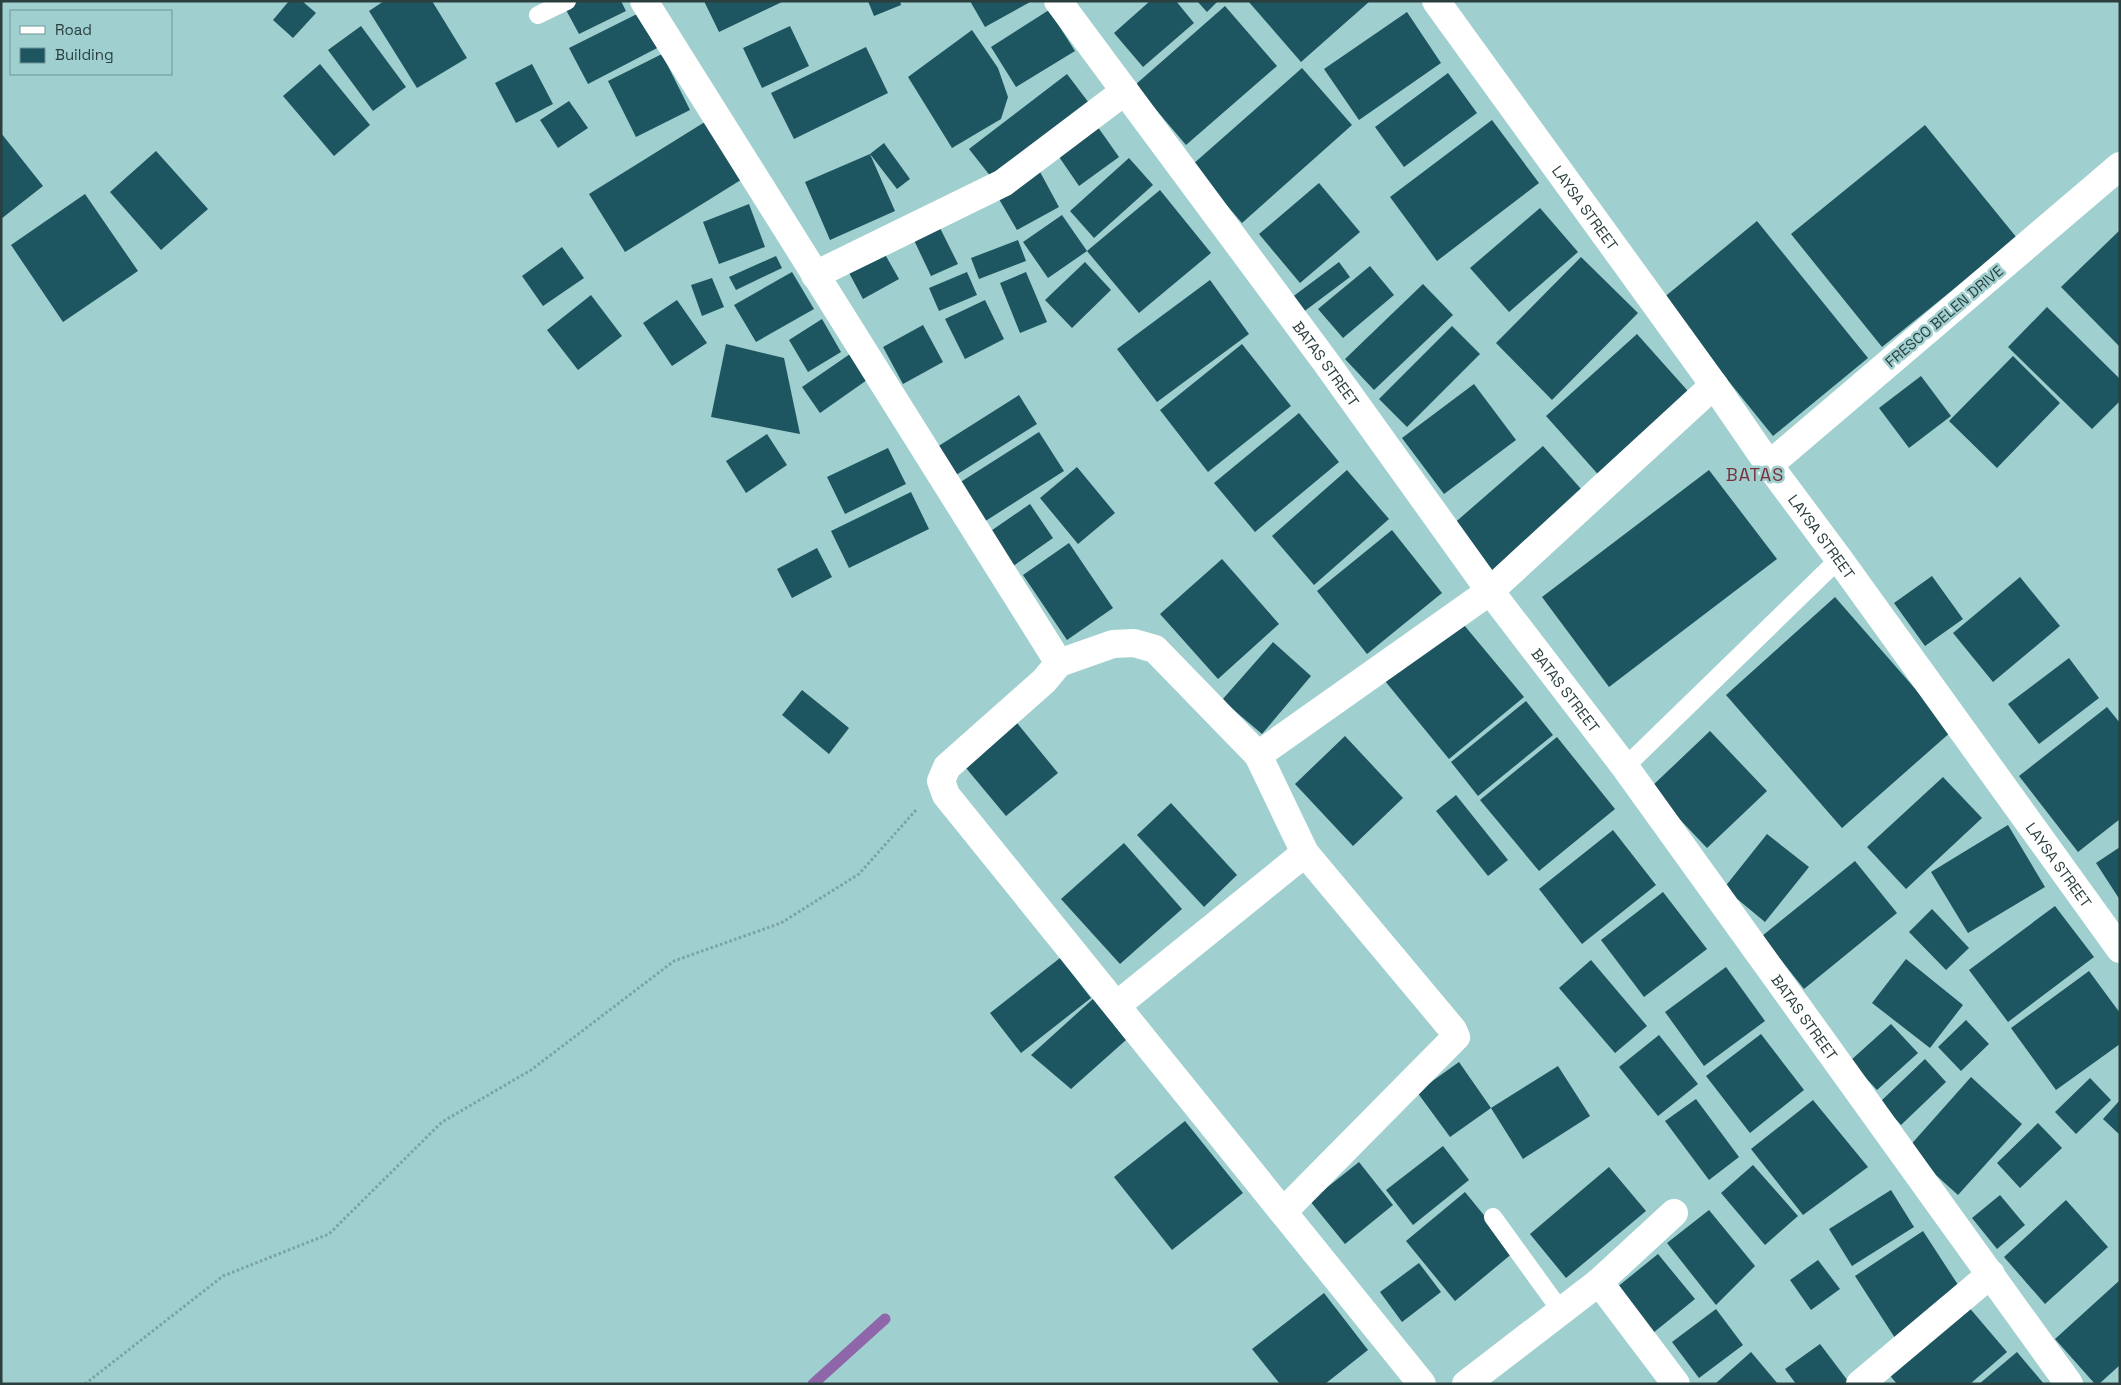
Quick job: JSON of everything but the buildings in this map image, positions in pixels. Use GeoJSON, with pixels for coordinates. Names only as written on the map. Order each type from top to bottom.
{"type":"FeatureCollection","features":[{"type":"Feature","properties":{"kind":"street"},"geometry":{"type":"LineString","coordinates":[[644,1],[1059,663]]}},
{"type":"Feature","properties":{"kind":"street","name":"BATAS STREET"},"geometry":{"type":"LineString","coordinates":[[1058,1],[1325,360],[1490,591],[1625,767],[1992,1274],[2069,1384]]}},
{"type":"Feature","properties":{"kind":"street","name":"LAYSA STREET"},"geometry":{"type":"LineString","coordinates":[[1436,1],[2120,949]]}},
{"type":"Feature","properties":{"kind":"street"},"geometry":{"type":"LineString","coordinates":[[815,275],[1003,183],[1125,91]]}},
{"type":"Feature","properties":{"kind":"street","name":"FRESCO BELEN DRIVE"},"geometry":{"type":"LineString","coordinates":[[1769,465],[2120,166]]}},
{"type":"Feature","properties":{"kind":"street"},"geometry":{"type":"LineString","coordinates":[[1258,755],[1490,591],[1714,385]]}},
{"type":"Feature","properties":{"kind":"street"},"geometry":{"type":"LineString","coordinates":[[1283,1212],[1456,1037],[1453,1030],[1305,853],[1258,755],[1155,649],[1134,643],[1113,644],[1059,663],[1044,681],[947,767],[941,781],[946,795],[1422,1384]]}},
{"type":"Feature","properties":{"kind":"street"},"geometry":{"type":"LineString","coordinates":[[1116,1005],[1305,853]]}},
{"type":"Feature","properties":{"kind":"street"},"geometry":{"type":"LineString","coordinates":[[1466,1384],[1599,1282],[1674,1212]]}},
{"type":"Feature","properties":{"kind":"street"},"geometry":{"type":"LineString","coordinates":[[1860,1384],[1992,1274]]}},
{"type":"Feature","properties":{"kind":"street"},"geometry":{"type":"LineString","coordinates":[[1599,1282],[1676,1384]]}},
{"type":"Feature","properties":{"kind":"lane"},"geometry":{"type":"LineString","coordinates":[[538,15],[567,1]]}},
{"type":"Feature","properties":{"kind":"lane"},"geometry":{"type":"LineString","coordinates":[[1625,767],[1840,559]]}},
{"type":"Feature","properties":{"kind":"lane"},"geometry":{"type":"LineString","coordinates":[[1493,1217],[1561,1311]]}},
{"type":"Feature","properties":{"kind":"path"},"geometry":{"type":"LineString","coordinates":[[85,1384],[223,1276],[329,1234],[442,1122],[531,1070],[674,961],[781,923],[859,874],[941,781]]}},
{"type":"Feature","properties":{"kind":"waterway"},"geometry":{"type":"LineString","coordinates":[[813,1384],[885,1319]]}},
{"type":"Feature","properties":{"kind":"district","name":"BATAS"},"geometry":{"type":"Point","coordinates":[1755,474]}}]}
